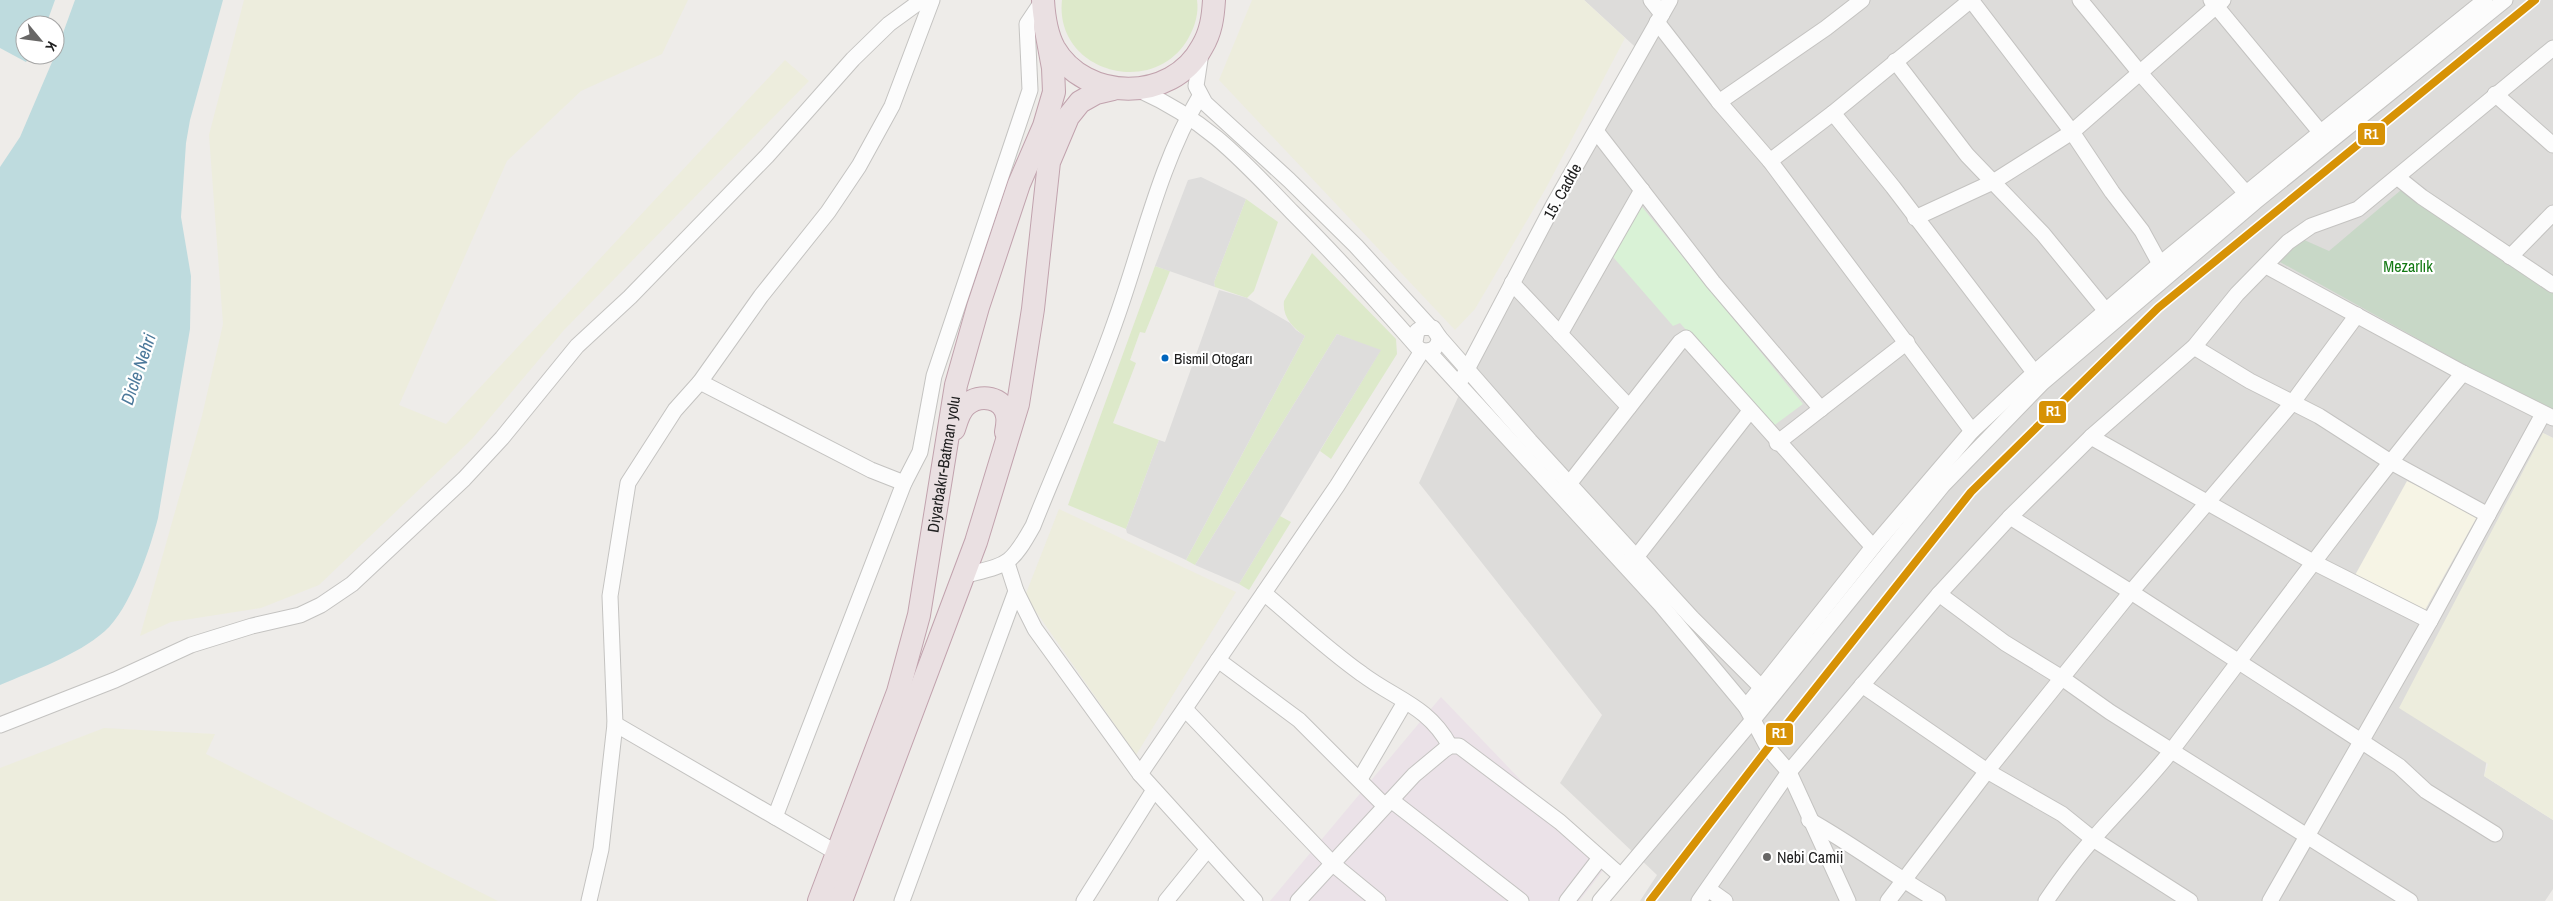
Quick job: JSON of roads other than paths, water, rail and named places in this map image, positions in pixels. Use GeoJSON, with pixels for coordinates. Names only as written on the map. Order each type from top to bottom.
{"type":"FeatureCollection","features":[{"type":"Feature","properties":{"kind":"highway"},"geometry":{"type":"LineString","coordinates":[[1043,0],[1045,25],[1054,48],[1070,68],[1090,82],[1113,89],[1139,90],[1163,83],[1185,69],[1202,48],[1212,24],[1214,0]]}},
{"type":"Feature","properties":{"kind":"highway","name":"Diyarbakır-Batman yolu"},"geometry":{"type":"LineString","coordinates":[[819,901],[898,692],[908,659],[921,606],[956,385],[978,307],[1019,184],[1044,126],[1054,92],[1053,68],[1045,25]]}},
{"type":"Feature","properties":{"kind":"highway"},"geometry":{"type":"LineString","coordinates":[[841,901],[963,576],[1005,446],[1025,367],[1049,162],[1068,117],[1080,102],[1096,93],[1113,89]]}},
{"type":"Feature","properties":{"kind":"highway"},"geometry":{"type":"LineString","coordinates":[[946,450],[959,414],[966,405],[976,399],[987,398],[998,402],[1004,408],[1008,417],[1005,446]]}},
{"type":"Feature","properties":{"kind":"street"},"geometry":{"type":"LineString","coordinates":[[0,725],[115,680],[190,645],[252,626],[300,615],[321,605],[352,584],[464,478],[502,438],[577,346],[630,297],[767,156],[853,59],[889,24],[922,0]]}},
{"type":"Feature","properties":{"kind":"street"},"geometry":{"type":"LineString","coordinates":[[590,901],[601,849],[615,724],[610,596],[628,483],[675,410],[700,382],[761,296],[828,212],[859,166],[892,106],[932,0]]}},
{"type":"Feature","properties":{"kind":"street"},"geometry":{"type":"LineString","coordinates":[[774,817],[904,483],[920,452],[934,376],[1030,90],[1027,24],[1043,0]]}},
{"type":"Feature","properties":{"kind":"street"},"geometry":{"type":"LineString","coordinates":[[1212,24],[1224,0]]}},
{"type":"Feature","properties":{"kind":"street"},"geometry":{"type":"LineString","coordinates":[[1651,0],[1660,18],[1719,102],[1770,161],[1972,431]]}},
{"type":"Feature","properties":{"kind":"street","name":"15. Cadde"},"geometry":{"type":"LineString","coordinates":[[1459,385],[1552,206],[1670,0]]}},
{"type":"Feature","properties":{"kind":"street"},"geometry":{"type":"LineString","coordinates":[[1719,102],[1826,28],[1862,0]]}},
{"type":"Feature","properties":{"kind":"street"},"geometry":{"type":"LineString","coordinates":[[1770,161],[1834,113],[1971,0],[2072,132],[2112,192],[2142,231],[2160,264]]}},
{"type":"Feature","properties":{"kind":"street"},"geometry":{"type":"LineString","coordinates":[[2080,0],[2140,73],[2250,198]]}},
{"type":"Feature","properties":{"kind":"street"},"geometry":{"type":"LineString","coordinates":[[1600,901],[1766,692],[1873,547],[1972,431],[2038,378],[2250,198],[2325,137],[2485,0]]}},
{"type":"Feature","properties":{"kind":"street"},"geometry":{"type":"LineString","coordinates":[[2325,137],[2505,0]]}},
{"type":"Feature","properties":{"kind":"street"},"geometry":{"type":"LineString","coordinates":[[1915,218],[1993,182],[2072,132],[2217,2],[2325,137]]}},
{"type":"Feature","properties":{"kind":"street"},"geometry":{"type":"LineString","coordinates":[[1202,48],[1196,86],[1204,103],[1289,180],[1356,246],[1434,332],[1569,484],[1749,714],[1768,748],[1789,772],[1809,820],[1848,901]]}},
{"type":"Feature","properties":{"kind":"street"},"geometry":{"type":"LineString","coordinates":[[1698,901],[1789,772],[1939,594],[2010,518],[2091,437],[2194,347],[2237,294],[2288,242],[2311,226],[2358,209],[2553,48]]}},
{"type":"Feature","properties":{"kind":"street"},"geometry":{"type":"LineString","coordinates":[[1895,61],[1967,155],[2043,234],[2106,310]]}},
{"type":"Feature","properties":{"kind":"street"},"geometry":{"type":"LineString","coordinates":[[1139,90],[1172,105],[1225,143],[1632,563],[1692,618],[1766,692]]}},
{"type":"Feature","properties":{"kind":"street"},"geometry":{"type":"LineString","coordinates":[[2495,94],[2553,145]]}},
{"type":"Feature","properties":{"kind":"street"},"geometry":{"type":"LineString","coordinates":[[963,576],[1007,563],[1017,555],[1040,507],[1115,323],[1166,170],[1188,116],[1200,96]]}},
{"type":"Feature","properties":{"kind":"street"},"geometry":{"type":"LineString","coordinates":[[1834,113],[1894,187],[1915,218],[2038,378]]}},
{"type":"Feature","properties":{"kind":"street"},"geometry":{"type":"LineString","coordinates":[[1596,131],[1713,282],[1820,409]]}},
{"type":"Feature","properties":{"kind":"street"},"geometry":{"type":"LineString","coordinates":[[2397,177],[2422,197],[2553,285]]}},
{"type":"Feature","properties":{"kind":"street"},"geometry":{"type":"LineString","coordinates":[[1560,334],[1642,190]]}},
{"type":"Feature","properties":{"kind":"street"},"geometry":{"type":"LineString","coordinates":[[1766,692],[1943,485],[2038,378],[2106,310],[2160,264],[2250,198]]}},
{"type":"Feature","properties":{"kind":"street"},"geometry":{"type":"LineString","coordinates":[[2510,257],[2553,213]]}},
{"type":"Feature","properties":{"kind":"street"},"geometry":{"type":"LineString","coordinates":[[2266,266],[2463,373],[2548,416],[2488,515],[2430,621],[2270,901]]}},
{"type":"Feature","properties":{"kind":"street"},"geometry":{"type":"LineString","coordinates":[[1512,283],[1629,407]]}},
{"type":"Feature","properties":{"kind":"street"},"geometry":{"type":"LineString","coordinates":[[1888,901],[1987,771],[2131,592],[2293,402],[2357,315]]}},
{"type":"Feature","properties":{"kind":"street"},"geometry":{"type":"LineString","coordinates":[[1422,348],[1415,335],[1420,329],[1434,332]]}},
{"type":"Feature","properties":{"kind":"street"},"geometry":{"type":"LineString","coordinates":[[1140,774],[1337,486],[1422,348],[1438,345],[1434,332]]}},
{"type":"Feature","properties":{"kind":"street"},"geometry":{"type":"LineString","coordinates":[[1569,484],[1680,342],[1686,338],[1777,442],[1873,547]]}},
{"type":"Feature","properties":{"kind":"street"},"geometry":{"type":"LineString","coordinates":[[1777,442],[1907,342]]}},
{"type":"Feature","properties":{"kind":"street"},"geometry":{"type":"LineString","coordinates":[[2194,347],[2250,381],[2293,402],[2390,461],[2488,515]]}},
{"type":"Feature","properties":{"kind":"street"},"geometry":{"type":"LineString","coordinates":[[2046,901],[2093,839],[2137,792],[2171,751],[2237,662],[2284,604],[2313,562],[2390,461],[2463,373]]}},
{"type":"Feature","properties":{"kind":"street"},"geometry":{"type":"LineString","coordinates":[[700,382],[871,470],[904,483]]}},
{"type":"Feature","properties":{"kind":"street"},"geometry":{"type":"LineString","coordinates":[[1632,563],[1750,411]]}},
{"type":"Feature","properties":{"kind":"street"},"geometry":{"type":"LineString","coordinates":[[2091,437],[2313,562],[2430,621]]}},
{"type":"Feature","properties":{"kind":"street"},"geometry":{"type":"LineString","coordinates":[[2010,518],[2131,592],[2361,741],[2399,766],[2426,791],[2495,834]]}},
{"type":"Feature","properties":{"kind":"street"},"geometry":{"type":"LineString","coordinates":[[1007,563],[1016,591],[1035,629],[1140,774],[1256,901]]}},
{"type":"Feature","properties":{"kind":"street"},"geometry":{"type":"LineString","coordinates":[[902,901],[1016,591]]}},
{"type":"Feature","properties":{"kind":"street"},"geometry":{"type":"LineString","coordinates":[[1264,593],[1348,664],[1432,719],[1450,746]]}},
{"type":"Feature","properties":{"kind":"street"},"geometry":{"type":"LineString","coordinates":[[1939,594],[2005,643],[2062,678],[2110,712],[2308,835],[2366,876],[2410,901]]}},
{"type":"Feature","properties":{"kind":"street"},"geometry":{"type":"LineString","coordinates":[[1218,660],[1299,720],[1360,779],[1388,803],[1521,901]]}},
{"type":"Feature","properties":{"kind":"street"},"geometry":{"type":"LineString","coordinates":[[1862,685],[1987,771],[2062,814],[2093,839],[2190,901]]}},
{"type":"Feature","properties":{"kind":"street"},"geometry":{"type":"LineString","coordinates":[[1360,779],[1405,702]]}},
{"type":"Feature","properties":{"kind":"street"},"geometry":{"type":"LineString","coordinates":[[1184,709],[1333,864],[1378,901]]}},
{"type":"Feature","properties":{"kind":"street"},"geometry":{"type":"LineString","coordinates":[[615,724],[837,853]]}},
{"type":"Feature","properties":{"kind":"street"},"geometry":{"type":"LineString","coordinates":[[1298,901],[1414,775],[1450,746],[1459,746],[1560,822],[1621,876]]}},
{"type":"Feature","properties":{"kind":"street"},"geometry":{"type":"LineString","coordinates":[[1084,901],[1154,790]]}},
{"type":"Feature","properties":{"kind":"street"},"geometry":{"type":"LineString","coordinates":[[1809,820],[1836,835],[1938,901]]}},
{"type":"Feature","properties":{"kind":"street"},"geometry":{"type":"LineString","coordinates":[[1166,901],[1208,849]]}},
{"type":"Feature","properties":{"kind":"street"},"geometry":{"type":"LineString","coordinates":[[1567,901],[1600,858]]}},
{"type":"Feature","properties":{"kind":"street"},"geometry":{"type":"LineString","coordinates":[[1708,889],[1725,901]]}},
{"type":"Feature","properties":{"kind":"water"},"geometry":{"type":"Polygon","coordinates":[[[0,0],[55,0],[50,15],[15,15],[15,56],[0,48],[0,0]]]}},
{"type":"Feature","properties":{"kind":"water","name":"Dicle Nehri"},"geometry":{"type":"Polygon","coordinates":[[[75,0],[223,0],[190,120],[186,143],[181,217],[191,276],[190,329],[158,518],[150,546],[131,594],[114,621],[105,631],[94,640],[55,662],[0,685],[0,167],[20,137],[51,65],[65,65],[65,28],[75,0]]]}},
{"type":"Feature","properties":{"kind":"place","name":"Bismil Otogarı"},"geometry":{"type":"Point","coordinates":[1165,358]}},
{"type":"Feature","properties":{"kind":"place","name":"Nebi Camii"},"geometry":{"type":"Point","coordinates":[1767,857]}},
{"type":"Feature","properties":{"kind":"park label","name":"Mezarlık"},"geometry":{"type":"Point","coordinates":[2408,266]}}]}
